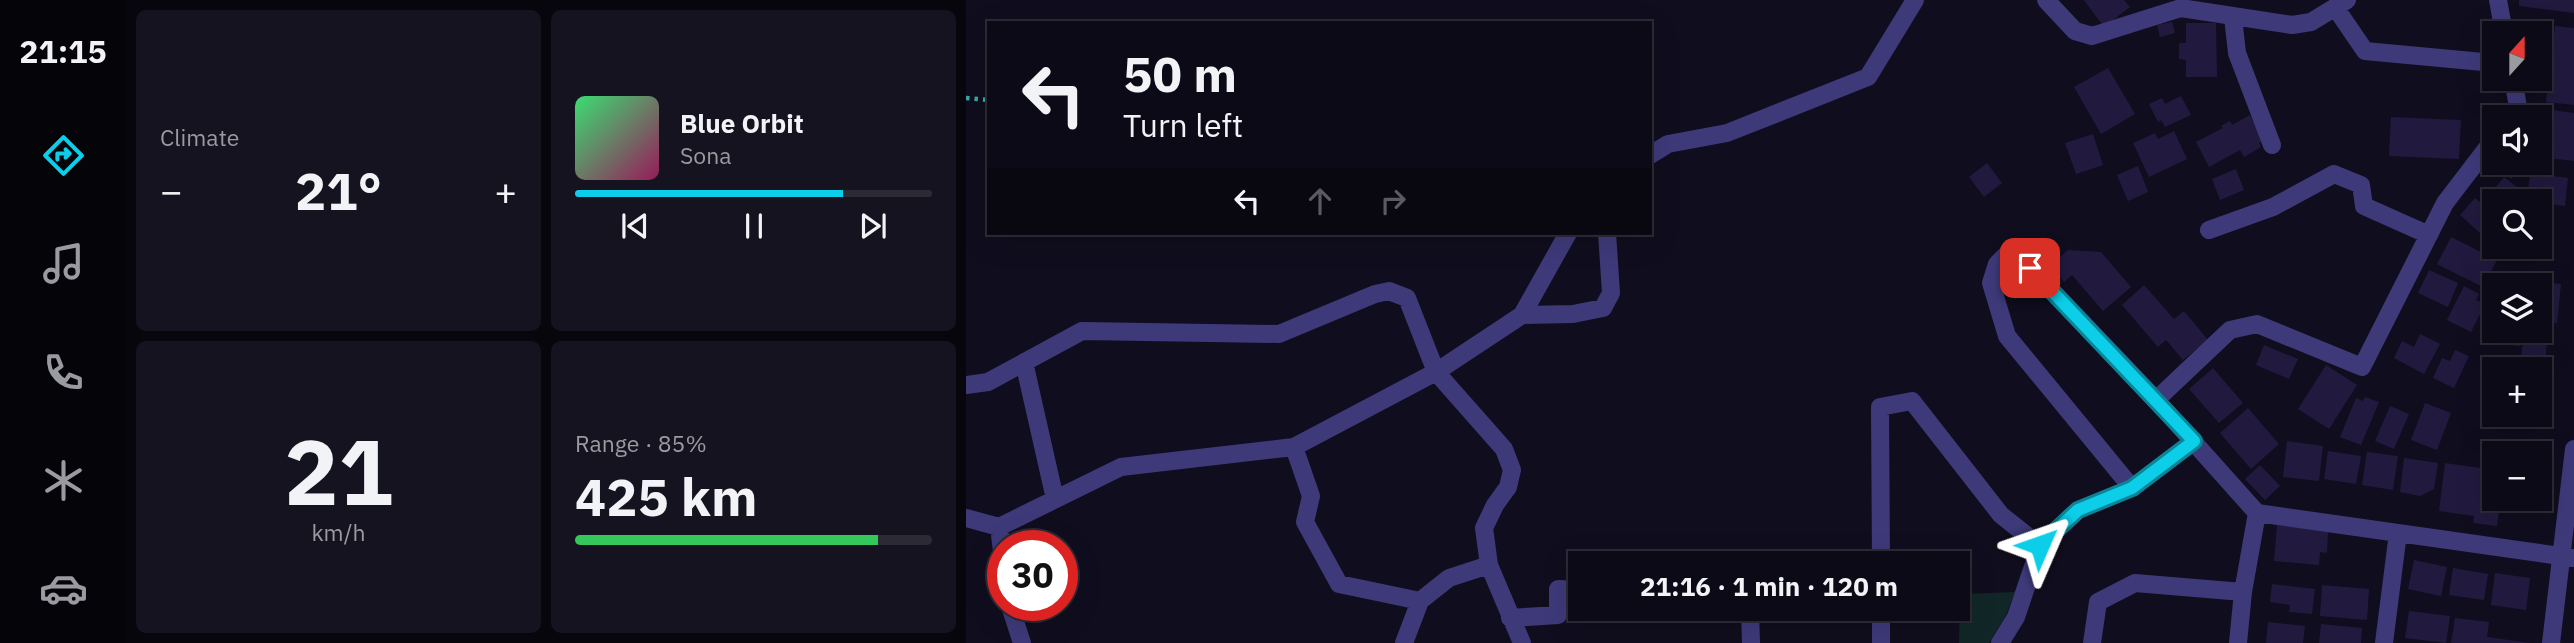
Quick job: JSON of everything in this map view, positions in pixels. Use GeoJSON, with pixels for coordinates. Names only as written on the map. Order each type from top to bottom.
{"type":"FeatureCollection","features":[{"type":"Feature","properties":{"kind":"street"},"geometry":{"type":"LineString","coordinates":[[1652,154],[1668,144],[1727,133],[1868,77],[1915,0]]}},
{"type":"Feature","properties":{"kind":"street"},"geometry":{"type":"LineString","coordinates":[[2046,0],[2075,31],[2092,36],[2181,8],[2292,25],[2311,22],[2341,4],[2365,51],[2482,62]]}},
{"type":"Feature","properties":{"kind":"street"},"geometry":{"type":"LineString","coordinates":[[2498,0],[2502,21]]}},
{"type":"Feature","properties":{"kind":"street"},"geometry":{"type":"LineString","coordinates":[[2233,17],[2237,53],[2272,145]]}},
{"type":"Feature","properties":{"kind":"street"},"geometry":{"type":"LineString","coordinates":[[2157,400],[2230,330],[2257,324],[2362,367],[2445,203],[2482,155]]}},
{"type":"Feature","properties":{"kind":"street"},"geometry":{"type":"LineString","coordinates":[[2209,230],[2273,207],[2334,174],[2361,186],[2364,206],[2429,235]]}},
{"type":"Feature","properties":{"kind":"street"},"geometry":{"type":"LineString","coordinates":[[966,518],[999,527],[1121,467],[1294,447],[1436,372],[1522,315],[1567,235]]}},
{"type":"Feature","properties":{"kind":"street"},"geometry":{"type":"LineString","coordinates":[[1522,315],[1573,314],[1603,308],[1611,293],[1607,235]]}},
{"type":"Feature","properties":{"kind":"street"},"geometry":{"type":"LineString","coordinates":[[2132,488],[2007,336],[1991,283],[1997,264],[2012,249],[2157,400],[2257,513],[2568,557]]}},
{"type":"Feature","properties":{"kind":"street"},"geometry":{"type":"LineString","coordinates":[[966,385],[988,382],[1082,331],[1279,334],[1375,294],[1389,291],[1407,298],[1436,372],[1504,449],[1512,470],[1508,487],[1495,505],[1484,528],[1489,565],[1522,643]]}},
{"type":"Feature","properties":{"kind":"street"},"geometry":{"type":"LineString","coordinates":[[1024,362],[1055,499]]}},
{"type":"Feature","properties":{"kind":"street"},"geometry":{"type":"LineString","coordinates":[[1881,551],[1880,407],[1912,401],[2001,515],[2040,545]]}},
{"type":"Feature","properties":{"kind":"street"},"geometry":{"type":"LineString","coordinates":[[2000,643],[2017,617],[2040,545],[2078,510],[2132,488],[2194,441]]}},
{"type":"Feature","properties":{"kind":"street"},"geometry":{"type":"LineString","coordinates":[[1294,447],[1311,496],[1305,522],[1339,584],[1420,601]]}},
{"type":"Feature","properties":{"kind":"street"},"geometry":{"type":"LineString","coordinates":[[2551,643],[2568,557],[2574,449]]}},
{"type":"Feature","properties":{"kind":"street"},"geometry":{"type":"LineString","coordinates":[[2238,643],[2243,592],[2257,513]]}},
{"type":"Feature","properties":{"kind":"street"},"geometry":{"type":"LineString","coordinates":[[2384,643],[2399,533]]}},
{"type":"Feature","properties":{"kind":"street"},"geometry":{"type":"LineString","coordinates":[[1404,643],[1420,601],[1449,578],[1489,565]]}},
{"type":"Feature","properties":{"kind":"street"},"geometry":{"type":"LineString","coordinates":[[2092,643],[2098,601],[2135,583],[2243,592]]}},
{"type":"Feature","properties":{"kind":"street"},"geometry":{"type":"LineString","coordinates":[[1510,618],[1558,615],[1558,589],[1568,589]]}},
{"type":"Feature","properties":{"kind":"street"},"geometry":{"type":"LineString","coordinates":[[1015,621],[1022,643]]}},
{"type":"Feature","properties":{"kind":"street"},"geometry":{"type":"LineString","coordinates":[[1750,621],[1751,643]]}},
{"type":"Feature","properties":{"kind":"street"},"geometry":{"type":"LineString","coordinates":[[1881,621],[1881,643]]}},
{"type":"Feature","properties":{"kind":"path"},"geometry":{"type":"LineString","coordinates":[[966,98],[987,100]]}},
{"type":"Feature","properties":{"kind":"green space"},"geometry":{"type":"Polygon","coordinates":[[[2015,592],[2006,615],[1989,643],[1959,643],[1959,621],[1970,621],[1970,594],[2015,592]]]}},
{"type":"Feature","properties":{"kind":"building"},"geometry":{"type":"Polygon","coordinates":[[[2084,0],[2124,0],[2130,7],[2104,27],[2084,0]]]}},
{"type":"Feature","properties":{"kind":"building"},"geometry":{"type":"Polygon","coordinates":[[[2519,0],[2574,0],[2574,13],[2519,6],[2519,0]]]}},
{"type":"Feature","properties":{"kind":"building"},"geometry":{"type":"Polygon","coordinates":[[[2172,22],[2175,33],[2160,37],[2157,25],[2172,22]]]}},
{"type":"Feature","properties":{"kind":"building"},"geometry":{"type":"Polygon","coordinates":[[[2186,23],[2216,23],[2217,77],[2186,77],[2186,60],[2179,59],[2179,43],[2186,43],[2186,23]]]}},
{"type":"Feature","properties":{"kind":"building"},"geometry":{"type":"Polygon","coordinates":[[[2555,26],[2574,28],[2574,105],[2546,102],[2547,91],[2552,91],[2555,26]]]}},
{"type":"Feature","properties":{"kind":"building"},"geometry":{"type":"Polygon","coordinates":[[[2108,68],[2135,114],[2101,134],[2074,87],[2108,68]]]}},
{"type":"Feature","properties":{"kind":"building"},"geometry":{"type":"Polygon","coordinates":[[[2181,96],[2191,115],[2165,127],[2161,120],[2158,122],[2149,104],[2162,98],[2165,104],[2181,96]]]}},
{"type":"Feature","properties":{"kind":"building"},"geometry":{"type":"Polygon","coordinates":[[[2552,110],[2574,113],[2574,161],[2552,158],[2552,110]]]}},
{"type":"Feature","properties":{"kind":"building"},"geometry":{"type":"Polygon","coordinates":[[[2250,115],[2264,141],[2259,143],[2261,147],[2244,157],[2240,150],[2209,167],[2196,142],[2223,128],[2221,126],[2230,121],[2232,125],[2250,115]]]}},
{"type":"Feature","properties":{"kind":"building"},"geometry":{"type":"Polygon","coordinates":[[[2391,117],[2461,120],[2459,159],[2389,156],[2391,117]]]}},
{"type":"Feature","properties":{"kind":"building"},"geometry":{"type":"Polygon","coordinates":[[[2174,131],[2187,159],[2149,177],[2133,143],[2155,133],[2158,139],[2174,131]]]}},
{"type":"Feature","properties":{"kind":"building"},"geometry":{"type":"Polygon","coordinates":[[[2093,134],[2103,165],[2076,174],[2065,143],[2093,134]]]}},
{"type":"Feature","properties":{"kind":"building"},"geometry":{"type":"Polygon","coordinates":[[[1987,163],[2002,183],[1984,197],[1969,177],[1987,163]]]}},
{"type":"Feature","properties":{"kind":"building"},"geometry":{"type":"Polygon","coordinates":[[[2138,166],[2148,192],[2128,201],[2117,175],[2138,166]]]}},
{"type":"Feature","properties":{"kind":"building"},"geometry":{"type":"Polygon","coordinates":[[[2236,169],[2244,190],[2220,200],[2212,179],[2236,169]]]}},
{"type":"Feature","properties":{"kind":"building"},"geometry":{"type":"Polygon","coordinates":[[[2530,175],[2568,178],[2565,206],[2552,204],[2552,189],[2528,189],[2530,175]]]}},
{"type":"Feature","properties":{"kind":"building"},"geometry":{"type":"Polygon","coordinates":[[[2504,177],[2518,188],[2517,189],[2494,189],[2504,177]]]}},
{"type":"Feature","properties":{"kind":"building"},"geometry":{"type":"Polygon","coordinates":[[[2475,198],[2482,204],[2482,235],[2460,215],[2475,198]]]}},
{"type":"Feature","properties":{"kind":"building"},"geometry":{"type":"Polygon","coordinates":[[[2451,237],[2482,252],[2482,259],[2497,260],[2490,273],[2482,273],[2482,286],[2437,264],[2451,237]]]}},
{"type":"Feature","properties":{"kind":"building"},"geometry":{"type":"Polygon","coordinates":[[[2068,250],[2101,252],[2131,287],[2103,311],[2072,275],[2064,282],[2050,266],[2068,250]]]}},
{"type":"Feature","properties":{"kind":"building"},"geometry":{"type":"Polygon","coordinates":[[[2429,270],[2458,283],[2448,307],[2418,293],[2429,270]]]}},
{"type":"Feature","properties":{"kind":"building"},"geometry":{"type":"Polygon","coordinates":[[[2552,283],[2561,284],[2557,323],[2552,322],[2552,283]]]}},
{"type":"Feature","properties":{"kind":"building"},"geometry":{"type":"Polygon","coordinates":[[[2144,285],[2174,319],[2184,311],[2208,340],[2183,360],[2166,340],[2158,347],[2122,305],[2144,285]]]}},
{"type":"Feature","properties":{"kind":"building"},"geometry":{"type":"Polygon","coordinates":[[[2464,286],[2479,294],[2476,300],[2482,303],[2482,310],[2471,332],[2447,320],[2464,286]]]}},
{"type":"Feature","properties":{"kind":"building"},"geometry":{"type":"Polygon","coordinates":[[[2420,334],[2440,344],[2424,374],[2394,358],[2402,341],[2414,347],[2420,334]]]}},
{"type":"Feature","properties":{"kind":"building"},"geometry":{"type":"Polygon","coordinates":[[[2492,343],[2520,343],[2520,346],[2492,343]]]}},
{"type":"Feature","properties":{"kind":"building"},"geometry":{"type":"Polygon","coordinates":[[[2523,343],[2547,343],[2546,357],[2521,357],[2523,343]]]}},
{"type":"Feature","properties":{"kind":"building"},"geometry":{"type":"Polygon","coordinates":[[[2264,345],[2298,359],[2289,379],[2256,365],[2264,345]]]}},
{"type":"Feature","properties":{"kind":"building"},"geometry":{"type":"Polygon","coordinates":[[[2455,350],[2469,356],[2454,388],[2433,378],[2442,358],[2450,361],[2455,350]]]}},
{"type":"Feature","properties":{"kind":"building"},"geometry":{"type":"Polygon","coordinates":[[[2326,365],[2357,385],[2329,429],[2298,409],[2326,365]]]}},
{"type":"Feature","properties":{"kind":"building"},"geometry":{"type":"Polygon","coordinates":[[[2213,368],[2243,403],[2219,423],[2189,389],[2213,368]]]}},
{"type":"Feature","properties":{"kind":"building"},"geometry":{"type":"Polygon","coordinates":[[[2365,397],[2379,402],[2361,445],[2340,437],[2356,398],[2363,401],[2365,397]]]}},
{"type":"Feature","properties":{"kind":"building"},"geometry":{"type":"Polygon","coordinates":[[[2425,403],[2451,413],[2437,450],[2411,440],[2425,403]]]}},
{"type":"Feature","properties":{"kind":"building"},"geometry":{"type":"Polygon","coordinates":[[[2390,406],[2409,414],[2394,449],[2375,441],[2390,406]]]}},
{"type":"Feature","properties":{"kind":"building"},"geometry":{"type":"Polygon","coordinates":[[[2248,408],[2279,444],[2251,469],[2220,433],[2248,408]]]}},
{"type":"Feature","properties":{"kind":"building"},"geometry":{"type":"Polygon","coordinates":[[[2287,441],[2323,446],[2319,481],[2283,477],[2287,441]]]}},
{"type":"Feature","properties":{"kind":"building"},"geometry":{"type":"Polygon","coordinates":[[[2328,451],[2361,456],[2356,484],[2324,479],[2328,451]]]}},
{"type":"Feature","properties":{"kind":"building"},"geometry":{"type":"Polygon","coordinates":[[[2367,452],[2398,456],[2393,490],[2362,485],[2367,452]]]}},
{"type":"Feature","properties":{"kind":"building"},"geometry":{"type":"Polygon","coordinates":[[[2404,458],[2438,463],[2434,489],[2420,496],[2400,492],[2404,458]]]}},
{"type":"Feature","properties":{"kind":"building"},"geometry":{"type":"Polygon","coordinates":[[[2445,463],[2482,468],[2482,511],[2499,511],[2497,526],[2473,523],[2474,516],[2439,511],[2445,463]]]}},
{"type":"Feature","properties":{"kind":"building"},"geometry":{"type":"Polygon","coordinates":[[[2260,465],[2280,486],[2265,500],[2245,479],[2260,465]]]}},
{"type":"Feature","properties":{"kind":"building"},"geometry":{"type":"Polygon","coordinates":[[[2277,525],[2328,531],[2327,553],[2320,552],[2319,565],[2274,561],[2277,525]]]}},
{"type":"Feature","properties":{"kind":"building"},"geometry":{"type":"Polygon","coordinates":[[[2414,560],[2447,567],[2441,596],[2408,589],[2414,560]]]}},
{"type":"Feature","properties":{"kind":"building"},"geometry":{"type":"Polygon","coordinates":[[[2453,568],[2488,574],[2484,600],[2449,595],[2453,568]]]}},
{"type":"Feature","properties":{"kind":"building"},"geometry":{"type":"Polygon","coordinates":[[[2495,573],[2530,578],[2526,610],[2491,605],[2495,573]]]}},
{"type":"Feature","properties":{"kind":"building"},"geometry":{"type":"Polygon","coordinates":[[[2272,584],[2315,589],[2312,614],[2289,612],[2290,605],[2270,602],[2272,584]]]}},
{"type":"Feature","properties":{"kind":"building"},"geometry":{"type":"Polygon","coordinates":[[[2322,585],[2369,589],[2367,620],[2320,616],[2322,585]]]}},
{"type":"Feature","properties":{"kind":"building"},"geometry":{"type":"Polygon","coordinates":[[[2409,611],[2450,616],[2446,643],[2405,638],[2409,611]]]}},
{"type":"Feature","properties":{"kind":"building"},"geometry":{"type":"Polygon","coordinates":[[[2455,618],[2489,622],[2487,637],[2530,643],[2451,643],[2455,618]]]}},
{"type":"Feature","properties":{"kind":"building"},"geometry":{"type":"Polygon","coordinates":[[[2268,622],[2305,626],[2303,643],[2266,643],[2268,622]]]}},
{"type":"Feature","properties":{"kind":"building"},"geometry":{"type":"Polygon","coordinates":[[[2321,624],[2362,628],[2361,643],[2319,643],[2321,624]]]}},
{"type":"Feature","properties":{"kind":"route"},"geometry":{"type":"LineString","coordinates":[[2030,268],[2194,441],[2132,488],[2078,510],[2040,545]]}}]}
